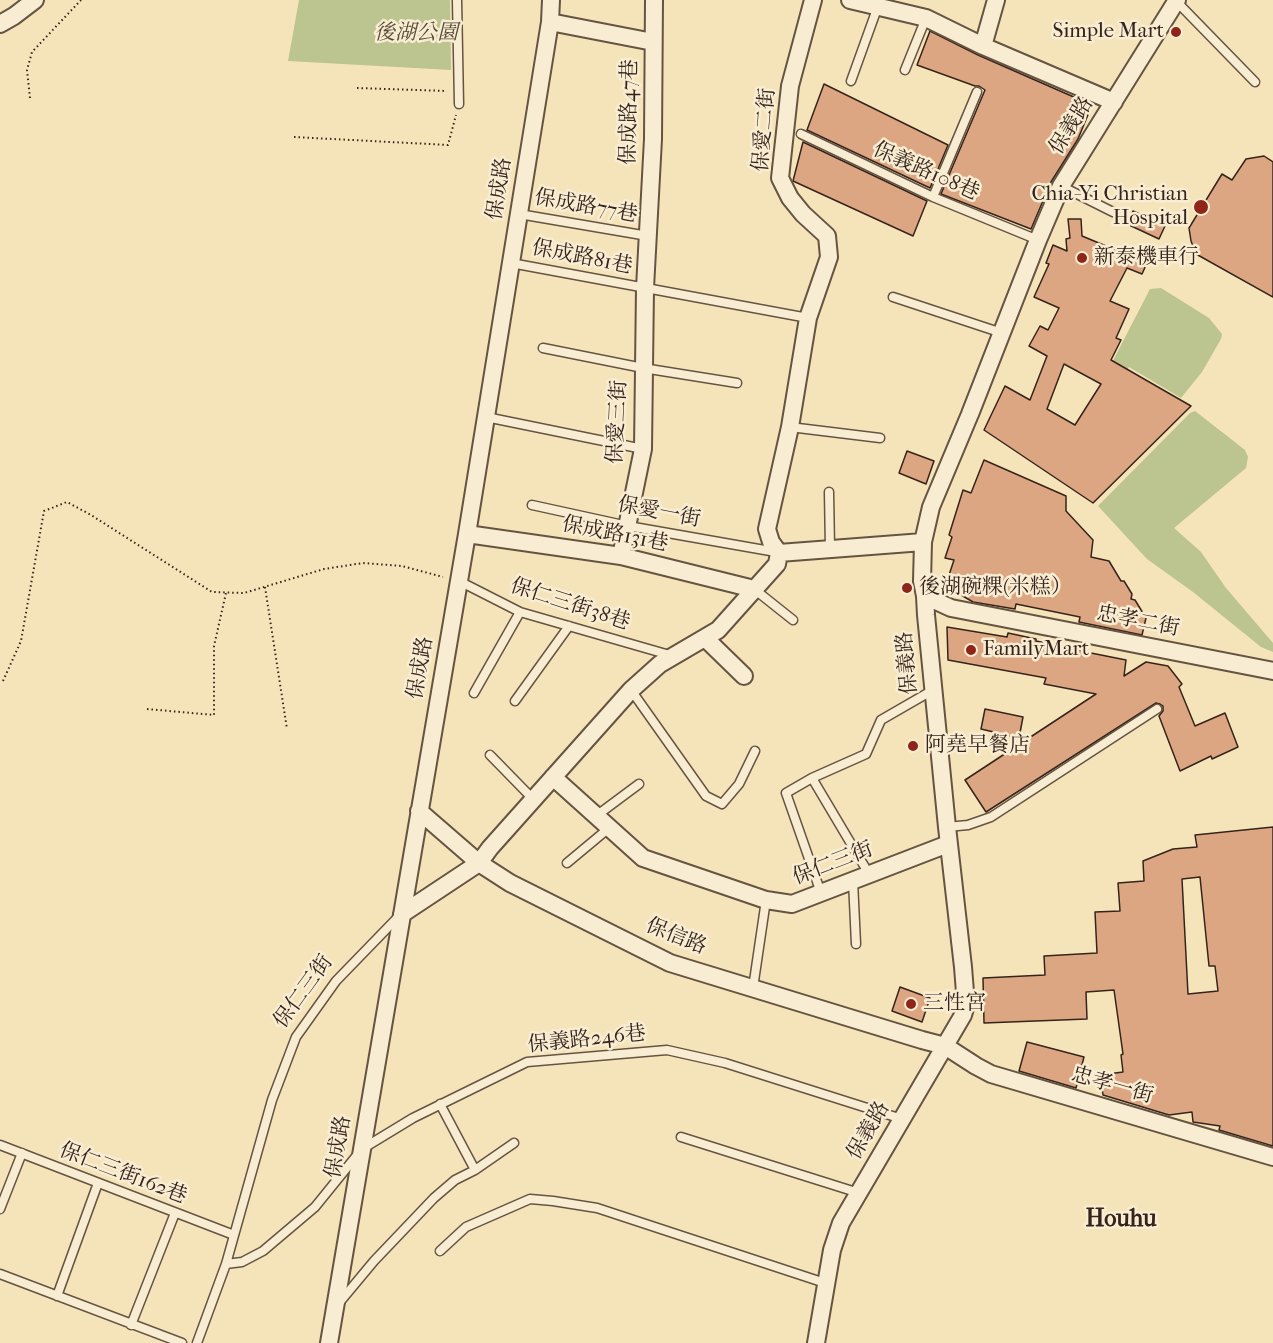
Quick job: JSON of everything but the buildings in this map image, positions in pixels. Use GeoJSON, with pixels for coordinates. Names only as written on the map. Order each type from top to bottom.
{"type":"FeatureCollection","features":[{"type":"Feature","properties":{"kind":"street"},"geometry":{"type":"LineString","coordinates":[[0,24],[15,16],[35,0]]}},
{"type":"Feature","properties":{"kind":"street","name":"保成路"},"geometry":{"type":"LineString","coordinates":[[329,1343],[467,534],[550,22],[551,0]]}},
{"type":"Feature","properties":{"kind":"street"},"geometry":{"type":"LineString","coordinates":[[653,42],[654,0]]}},
{"type":"Feature","properties":{"kind":"street","name":"保愛二街"},"geometry":{"type":"LineString","coordinates":[[779,553],[771,542],[767,529],[790,427],[808,318],[829,257],[827,236],[803,214],[790,198],[780,178],[790,86],[813,0]]}},
{"type":"Feature","properties":{"kind":"street"},"geometry":{"type":"LineString","coordinates":[[850,0],[879,3],[926,18],[983,46],[1114,102]]}},
{"type":"Feature","properties":{"kind":"street"},"geometry":{"type":"LineString","coordinates":[[983,46],[996,0]]}},
{"type":"Feature","properties":{"kind":"street","name":"保義路"},"geometry":{"type":"LineString","coordinates":[[816,1343],[825,1283],[841,1223],[963,1015],[966,1005],[933,690],[926,596],[922,581],[923,542],[931,507],[1060,186],[1177,0]]}},
{"type":"Feature","properties":{"kind":"street","name":"保成路47巷"},"geometry":{"type":"LineString","coordinates":[[550,22],[653,42],[653,140],[645,288]]}},
{"type":"Feature","properties":{"kind":"street","name":"保愛三街"},"geometry":{"type":"LineString","coordinates":[[621,556],[643,448],[645,288]]}},
{"type":"Feature","properties":{"kind":"street","name":"保成路131巷"},"geometry":{"type":"LineString","coordinates":[[467,534],[621,556],[754,589]]}},
{"type":"Feature","properties":{"kind":"street"},"geometry":{"type":"LineString","coordinates":[[754,589],[777,564],[779,553],[923,542]]}},
{"type":"Feature","properties":{"kind":"street","name":"保仁三街"},"geometry":{"type":"LineString","coordinates":[[402,914],[478,863],[631,690],[660,664],[718,630],[754,589]]}},
{"type":"Feature","properties":{"kind":"street","name":"忠孝二街"},"geometry":{"type":"LineString","coordinates":[[926,596],[951,608],[1273,671]]}},
{"type":"Feature","properties":{"kind":"street"},"geometry":{"type":"LineString","coordinates":[[705,638],[744,676]]}},
{"type":"Feature","properties":{"kind":"street","name":"保仁三街"},"geometry":{"type":"LineString","coordinates":[[553,777],[643,858],[766,900],[792,904],[869,874],[948,835]]}},
{"type":"Feature","properties":{"kind":"street","name":"保信路"},"geometry":{"type":"LineString","coordinates":[[419,811],[478,863],[510,883],[670,963],[945,1046]]}},
{"type":"Feature","properties":{"kind":"street","name":"忠孝一街"},"geometry":{"type":"LineString","coordinates":[[945,1046],[991,1074],[1273,1157]]}},
{"type":"Feature","properties":{"kind":"lane"},"geometry":{"type":"LineString","coordinates":[[457,0],[459,104]]}},
{"type":"Feature","properties":{"kind":"lane"},"geometry":{"type":"LineString","coordinates":[[1177,0],[1255,82]]}},
{"type":"Feature","properties":{"kind":"lane"},"geometry":{"type":"LineString","coordinates":[[851,81],[879,3]]}},
{"type":"Feature","properties":{"kind":"lane"},"geometry":{"type":"LineString","coordinates":[[905,70],[926,18]]}},
{"type":"Feature","properties":{"kind":"lane"},"geometry":{"type":"LineString","coordinates":[[933,197],[977,92]]}},
{"type":"Feature","properties":{"kind":"lane","name":"保義路108巷"},"geometry":{"type":"LineString","coordinates":[[801,134],[933,197],[1038,240]]}},
{"type":"Feature","properties":{"kind":"lane"},"geometry":{"type":"LineString","coordinates":[[1060,186],[1113,212]]}},
{"type":"Feature","properties":{"kind":"lane","name":"保成路77巷"},"geometry":{"type":"LineString","coordinates":[[519,214],[648,236]]}},
{"type":"Feature","properties":{"kind":"lane","name":"保成路81巷"},"geometry":{"type":"LineString","coordinates":[[511,263],[645,288]]}},
{"type":"Feature","properties":{"kind":"lane"},"geometry":{"type":"LineString","coordinates":[[645,288],[808,318]]}},
{"type":"Feature","properties":{"kind":"lane"},"geometry":{"type":"LineString","coordinates":[[893,297],[1002,333]]}},
{"type":"Feature","properties":{"kind":"lane"},"geometry":{"type":"LineString","coordinates":[[543,348],[643,368],[737,383]]}},
{"type":"Feature","properties":{"kind":"lane"},"geometry":{"type":"LineString","coordinates":[[486,417],[643,448]]}},
{"type":"Feature","properties":{"kind":"lane"},"geometry":{"type":"LineString","coordinates":[[790,427],[880,438]]}},
{"type":"Feature","properties":{"kind":"lane"},"geometry":{"type":"LineString","coordinates":[[829,492],[830,549]]}},
{"type":"Feature","properties":{"kind":"lane","name":"保愛一街"},"geometry":{"type":"LineString","coordinates":[[532,505],[627,526],[779,553]]}},
{"type":"Feature","properties":{"kind":"lane","name":"保仁三街38巷"},"geometry":{"type":"LineString","coordinates":[[459,581],[520,612],[673,656]]}},
{"type":"Feature","properties":{"kind":"lane"},"geometry":{"type":"LineString","coordinates":[[754,589],[793,620]]}},
{"type":"Feature","properties":{"kind":"lane"},"geometry":{"type":"LineString","coordinates":[[474,693],[520,612]]}},
{"type":"Feature","properties":{"kind":"lane"},"geometry":{"type":"LineString","coordinates":[[515,702],[569,626]]}},
{"type":"Feature","properties":{"kind":"lane"},"geometry":{"type":"LineString","coordinates":[[631,690],[706,796],[722,804],[739,784],[755,751]]}},
{"type":"Feature","properties":{"kind":"lane"},"geometry":{"type":"LineString","coordinates":[[821,894],[786,793],[812,778],[866,754],[881,720],[933,690]]}},
{"type":"Feature","properties":{"kind":"lane"},"geometry":{"type":"LineString","coordinates":[[948,835],[991,817],[1157,709]]}},
{"type":"Feature","properties":{"kind":"lane"},"geometry":{"type":"LineString","coordinates":[[490,756],[533,799]]}},
{"type":"Feature","properties":{"kind":"lane"},"geometry":{"type":"LineString","coordinates":[[812,778],[869,874]]}},
{"type":"Feature","properties":{"kind":"lane"},"geometry":{"type":"LineString","coordinates":[[596,816],[639,784]]}},
{"type":"Feature","properties":{"kind":"lane"},"geometry":{"type":"LineString","coordinates":[[567,863],[609,828]]}},
{"type":"Feature","properties":{"kind":"lane"},"geometry":{"type":"LineString","coordinates":[[853,881],[856,944]]}},
{"type":"Feature","properties":{"kind":"lane"},"geometry":{"type":"LineString","coordinates":[[753,988],[766,900]]}},
{"type":"Feature","properties":{"kind":"lane","name":"保仁三街"},"geometry":{"type":"LineString","coordinates":[[197,1343],[226,1264],[272,1100],[296,1037],[336,981],[402,914]]}},
{"type":"Feature","properties":{"kind":"lane","name":"保義路246巷"},"geometry":{"type":"LineString","coordinates":[[226,1264],[242,1262],[263,1251],[315,1207],[362,1149],[413,1118],[527,1062],[667,1050],[725,1063],[902,1119]]}},
{"type":"Feature","properties":{"kind":"lane"},"geometry":{"type":"LineString","coordinates":[[440,1104],[475,1170]]}},
{"type":"Feature","properties":{"kind":"lane"},"geometry":{"type":"LineString","coordinates":[[681,1137],[859,1193]]}},
{"type":"Feature","properties":{"kind":"lane"},"geometry":{"type":"LineString","coordinates":[[335,1308],[374,1261],[434,1198],[455,1180],[475,1170],[514,1143]]}},
{"type":"Feature","properties":{"kind":"lane","name":"保仁三街162巷"},"geometry":{"type":"LineString","coordinates":[[0,1145],[234,1235]]}},
{"type":"Feature","properties":{"kind":"lane"},"geometry":{"type":"LineString","coordinates":[[0,1209],[21,1153]]}},
{"type":"Feature","properties":{"kind":"lane"},"geometry":{"type":"LineString","coordinates":[[57,1296],[98,1183]]}},
{"type":"Feature","properties":{"kind":"lane"},"geometry":{"type":"LineString","coordinates":[[440,1251],[466,1227],[530,1199],[597,1208],[825,1283]]}},
{"type":"Feature","properties":{"kind":"lane"},"geometry":{"type":"LineString","coordinates":[[132,1325],[175,1213]]}},
{"type":"Feature","properties":{"kind":"lane"},"geometry":{"type":"LineString","coordinates":[[0,1274],[182,1343]]}},
{"type":"Feature","properties":{"kind":"path"},"geometry":{"type":"LineString","coordinates":[[30,98],[27,70],[32,52],[81,0]]}},
{"type":"Feature","properties":{"kind":"path"},"geometry":{"type":"LineString","coordinates":[[357,88],[458,91]]}},
{"type":"Feature","properties":{"kind":"path"},"geometry":{"type":"LineString","coordinates":[[294,137],[448,145],[459,104]]}},
{"type":"Feature","properties":{"kind":"path"},"geometry":{"type":"LineString","coordinates":[[3,681],[21,641],[44,511],[68,502],[212,592],[244,593],[324,569],[363,563],[402,566],[459,581]]}},
{"type":"Feature","properties":{"kind":"path"},"geometry":{"type":"LineString","coordinates":[[265,586],[287,729]]}},
{"type":"Feature","properties":{"kind":"path"},"geometry":{"type":"LineString","coordinates":[[147,709],[213,715],[214,646],[226,593]]}},
{"type":"Feature","properties":{"kind":"green space","name":"後湖公園"},"geometry":{"type":"Polygon","coordinates":[[[299,0],[450,0],[451,70],[288,61],[299,0]]]}},
{"type":"Feature","properties":{"kind":"green space"},"geometry":{"type":"Polygon","coordinates":[[[1161,288],[1209,318],[1222,334],[1202,372],[1181,398],[1129,367],[1115,387],[1103,380],[1150,289],[1161,288]]]}},
{"type":"Feature","properties":{"kind":"green space"},"geometry":{"type":"Polygon","coordinates":[[[1195,411],[1245,450],[1248,457],[1246,468],[1174,528],[1201,552],[1226,588],[1273,643],[1273,652],[1261,647],[1193,592],[1147,559],[1098,506],[1190,413],[1195,411]]]}},
{"type":"Feature","properties":{"kind":"place","name":"Simple Mart"},"geometry":{"type":"Point","coordinates":[1176,32]}},
{"type":"Feature","properties":{"kind":"place","name":"Chia-Yi Christian Hospital"},"geometry":{"type":"Point","coordinates":[1201,207]}},
{"type":"Feature","properties":{"kind":"place","name":"新泰機車行"},"geometry":{"type":"Point","coordinates":[1082,258]}},
{"type":"Feature","properties":{"kind":"place","name":"後湖碗粿(米糕）"},"geometry":{"type":"Point","coordinates":[907,588]}},
{"type":"Feature","properties":{"kind":"place","name":"FamilyMart"},"geometry":{"type":"Point","coordinates":[971,650]}},
{"type":"Feature","properties":{"kind":"place","name":"阿堯早餐店"},"geometry":{"type":"Point","coordinates":[913,746]}},
{"type":"Feature","properties":{"kind":"place","name":"三性宮"},"geometry":{"type":"Point","coordinates":[911,1004]}},
{"type":"Feature","properties":{"kind":"district","name":"Houhu"},"geometry":{"type":"Point","coordinates":[1121,1220]}}]}
